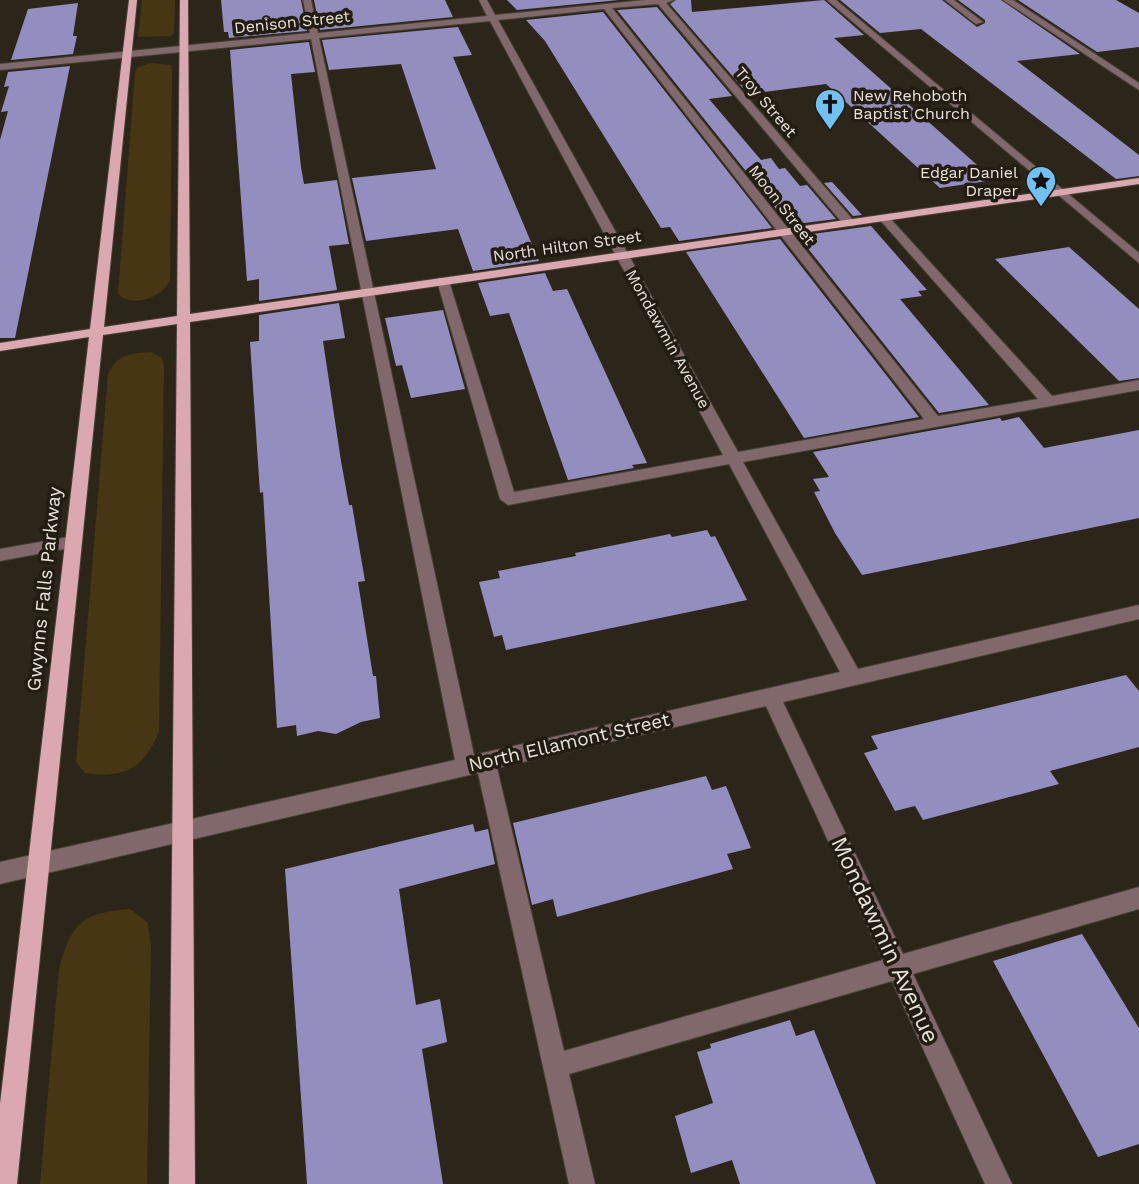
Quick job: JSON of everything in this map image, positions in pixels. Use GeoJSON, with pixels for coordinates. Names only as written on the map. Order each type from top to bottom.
{"type":"FeatureCollection","features":[{"type":"Feature","properties":{"kind":"main road","name":"Gwynns Falls Parkway"},"geometry":{"type":"LineString","coordinates":[[4,1184],[133,0]]}},
{"type":"Feature","properties":{"kind":"main road"},"geometry":{"type":"LineString","coordinates":[[183,1184],[184,0]]}},
{"type":"Feature","properties":{"kind":"main road","name":"North Hilton Street"},"geometry":{"type":"LineString","coordinates":[[0,347],[367,291],[1139,181]]}},
{"type":"Feature","properties":{"kind":"street"},"geometry":{"type":"LineString","coordinates":[[307,0],[367,291],[475,763],[555,1066],[582,1184]]}},
{"type":"Feature","properties":{"kind":"street","name":"Mondawmin Avenue"},"geometry":{"type":"LineString","coordinates":[[483,0],[853,678]]}},
{"type":"Feature","properties":{"kind":"street","name":"Denison Street"},"geometry":{"type":"LineString","coordinates":[[0,67],[663,0]]}},
{"type":"Feature","properties":{"kind":"street","name":"Troy Street"},"geometry":{"type":"LineString","coordinates":[[663,0],[849,223]]}},
{"type":"Feature","properties":{"kind":"street"},"geometry":{"type":"LineString","coordinates":[[831,0],[1139,259]]}},
{"type":"Feature","properties":{"kind":"street"},"geometry":{"type":"LineString","coordinates":[[949,0],[979,22]]}},
{"type":"Feature","properties":{"kind":"street"},"geometry":{"type":"LineString","coordinates":[[1007,0],[1139,87]]}},
{"type":"Feature","properties":{"kind":"street","name":"Moon Street"},"geometry":{"type":"LineString","coordinates":[[606,6],[934,422]]}},
{"type":"Feature","properties":{"kind":"street"},"geometry":{"type":"LineString","coordinates":[[884,218],[1049,401]]}},
{"type":"Feature","properties":{"kind":"street"},"geometry":{"type":"LineString","coordinates":[[443,281],[508,499],[1139,385]]}},
{"type":"Feature","properties":{"kind":"street"},"geometry":{"type":"LineString","coordinates":[[0,555],[74,542]]}},
{"type":"Feature","properties":{"kind":"street","name":"North Ellamont Street"},"geometry":{"type":"LineString","coordinates":[[0,873],[1139,612]]}},
{"type":"Feature","properties":{"kind":"street","name":"Mondawmin Avenue"},"geometry":{"type":"LineString","coordinates":[[771,696],[999,1184]]}},
{"type":"Feature","properties":{"kind":"street"},"geometry":{"type":"LineString","coordinates":[[555,1066],[1139,898]]}},
{"type":"Feature","properties":{"kind":"shaded area"},"geometry":{"type":"Polygon","coordinates":[[[142,0],[175,0],[174,33],[171,36],[138,37],[142,0]]]}},
{"type":"Feature","properties":{"kind":"shaded area"},"geometry":{"type":"Polygon","coordinates":[[[150,63],[171,65],[172,69],[170,281],[154,296],[139,301],[118,294],[135,73],[137,68],[150,63]]]}},
{"type":"Feature","properties":{"kind":"shaded area"},"geometry":{"type":"Polygon","coordinates":[[[151,352],[162,358],[164,366],[159,731],[147,754],[131,768],[111,774],[85,773],[76,762],[108,374],[115,363],[125,356],[151,352]]]}},
{"type":"Feature","properties":{"kind":"shaded area"},"geometry":{"type":"Polygon","coordinates":[[[130,909],[148,923],[151,947],[147,1184],[40,1184],[59,968],[64,952],[75,930],[90,917],[130,909]]]}},
{"type":"Feature","properties":{"kind":"building"},"geometry":{"type":"Polygon","coordinates":[[[221,0],[301,0],[307,31],[229,38],[228,32],[224,32],[221,0]]]}},
{"type":"Feature","properties":{"kind":"building"},"geometry":{"type":"Polygon","coordinates":[[[314,0],[445,0],[453,17],[320,30],[314,0]]]}},
{"type":"Feature","properties":{"kind":"building"},"geometry":{"type":"Polygon","coordinates":[[[507,0],[619,0],[517,10],[507,0]]]}},
{"type":"Feature","properties":{"kind":"building"},"geometry":{"type":"Polygon","coordinates":[[[676,0],[691,0],[692,12],[824,0],[864,35],[834,38],[994,180],[940,188],[826,84],[748,94],[670,4],[676,0]]]}},
{"type":"Feature","properties":{"kind":"building"},"geometry":{"type":"Polygon","coordinates":[[[840,0],[942,0],[977,27],[985,23],[985,20],[958,0],[1001,0],[1080,54],[1017,61],[1139,155],[1139,176],[1116,179],[921,29],[880,33],[840,0]]]}},
{"type":"Feature","properties":{"kind":"building"},"geometry":{"type":"Polygon","coordinates":[[[1018,0],[1116,0],[1139,13],[1139,47],[1097,52],[1018,0]]]}},
{"type":"Feature","properties":{"kind":"building"},"geometry":{"type":"Polygon","coordinates":[[[78,3],[73,36],[77,36],[73,54],[11,60],[28,9],[78,3]]]}},
{"type":"Feature","properties":{"kind":"building"},"geometry":{"type":"Polygon","coordinates":[[[657,7],[732,96],[709,99],[761,160],[771,158],[779,169],[785,168],[800,186],[807,185],[836,219],[789,225],[617,10],[657,7]]]}},
{"type":"Feature","properties":{"kind":"building"},"geometry":{"type":"Polygon","coordinates":[[[603,12],[772,228],[679,241],[670,227],[661,228],[545,41],[526,20],[603,12]]]}},
{"type":"Feature","properties":{"kind":"building"},"geometry":{"type":"Polygon","coordinates":[[[458,27],[472,55],[453,57],[539,261],[473,271],[458,229],[366,241],[352,178],[436,169],[401,64],[329,70],[322,40],[458,27]]]}},
{"type":"Feature","properties":{"kind":"building"},"geometry":{"type":"Polygon","coordinates":[[[309,42],[315,72],[291,74],[304,184],[337,180],[349,244],[329,246],[337,290],[259,301],[259,279],[247,281],[230,50],[309,42]]]}},
{"type":"Feature","properties":{"kind":"building"},"geometry":{"type":"Polygon","coordinates":[[[70,66],[15,338],[0,338],[0,140],[8,111],[1,112],[9,86],[4,87],[8,72],[70,66]]]}},
{"type":"Feature","properties":{"kind":"building"},"geometry":{"type":"Polygon","coordinates":[[[832,182],[862,215],[853,216],[824,183],[832,182]]]}},
{"type":"Feature","properties":{"kind":"building"},"geometry":{"type":"Polygon","coordinates":[[[871,226],[927,290],[918,291],[922,296],[900,299],[989,405],[939,413],[798,236],[871,226]]]}},
{"type":"Feature","properties":{"kind":"building"},"geometry":{"type":"Polygon","coordinates":[[[780,239],[919,417],[804,438],[686,252],[780,239]]]}},
{"type":"Feature","properties":{"kind":"building"},"geometry":{"type":"Polygon","coordinates":[[[1069,247],[1139,309],[1139,378],[1119,381],[995,259],[1069,247]]]}},
{"type":"Feature","properties":{"kind":"building"},"geometry":{"type":"Polygon","coordinates":[[[545,273],[553,291],[567,289],[647,463],[632,465],[634,468],[568,480],[509,313],[490,316],[478,283],[545,273]]]}},
{"type":"Feature","properties":{"kind":"building"},"geometry":{"type":"Polygon","coordinates":[[[339,303],[345,338],[323,341],[341,461],[349,505],[352,505],[365,581],[358,582],[373,676],[376,676],[380,718],[361,722],[336,734],[318,731],[297,736],[296,725],[277,728],[263,492],[260,493],[250,342],[259,341],[259,315],[339,303]]]}},
{"type":"Feature","properties":{"kind":"building"},"geometry":{"type":"Polygon","coordinates":[[[443,310],[465,389],[411,398],[402,365],[396,366],[385,318],[443,310]]]}},
{"type":"Feature","properties":{"kind":"building"},"geometry":{"type":"Polygon","coordinates":[[[1019,417],[1044,448],[1139,430],[1139,518],[862,575],[835,533],[814,492],[820,491],[813,479],[829,477],[813,452],[1000,418],[1002,421],[1019,417]]]}},
{"type":"Feature","properties":{"kind":"building"},"geometry":{"type":"Polygon","coordinates":[[[707,530],[711,537],[715,536],[747,600],[506,650],[502,635],[494,637],[479,582],[500,578],[498,571],[670,534],[672,537],[707,530]]]}},
{"type":"Feature","properties":{"kind":"building"},"geometry":{"type":"Polygon","coordinates":[[[1126,675],[1139,691],[1139,747],[1050,771],[1059,784],[923,820],[915,806],[895,811],[864,753],[878,749],[871,736],[1126,675]]]}},
{"type":"Feature","properties":{"kind":"building"},"geometry":{"type":"Polygon","coordinates":[[[706,776],[712,790],[726,786],[751,848],[727,854],[733,869],[557,917],[553,899],[532,905],[513,823],[706,776]]]}},
{"type":"Feature","properties":{"kind":"building"},"geometry":{"type":"Polygon","coordinates":[[[473,824],[475,832],[488,829],[495,864],[399,889],[416,1005],[440,999],[447,1042],[422,1049],[443,1184],[307,1184],[285,869],[473,824]]]}},
{"type":"Feature","properties":{"kind":"building"},"geometry":{"type":"Polygon","coordinates":[[[1082,934],[1139,1028],[1139,1144],[1098,1157],[993,961],[1082,934]]]}},
{"type":"Feature","properties":{"kind":"building"},"geometry":{"type":"Polygon","coordinates":[[[790,1020],[796,1036],[814,1030],[876,1184],[740,1184],[732,1160],[691,1173],[675,1116],[713,1103],[697,1052],[711,1048],[710,1044],[790,1020]]]}},
{"type":"Feature","properties":{"kind":"place","name":"New Rehoboth Baptist Church"},"geometry":{"type":"Point","coordinates":[830,131]}},
{"type":"Feature","properties":{"kind":"place","name":"Edgar Daniel Draper"},"geometry":{"type":"Point","coordinates":[1041,208]}}]}
